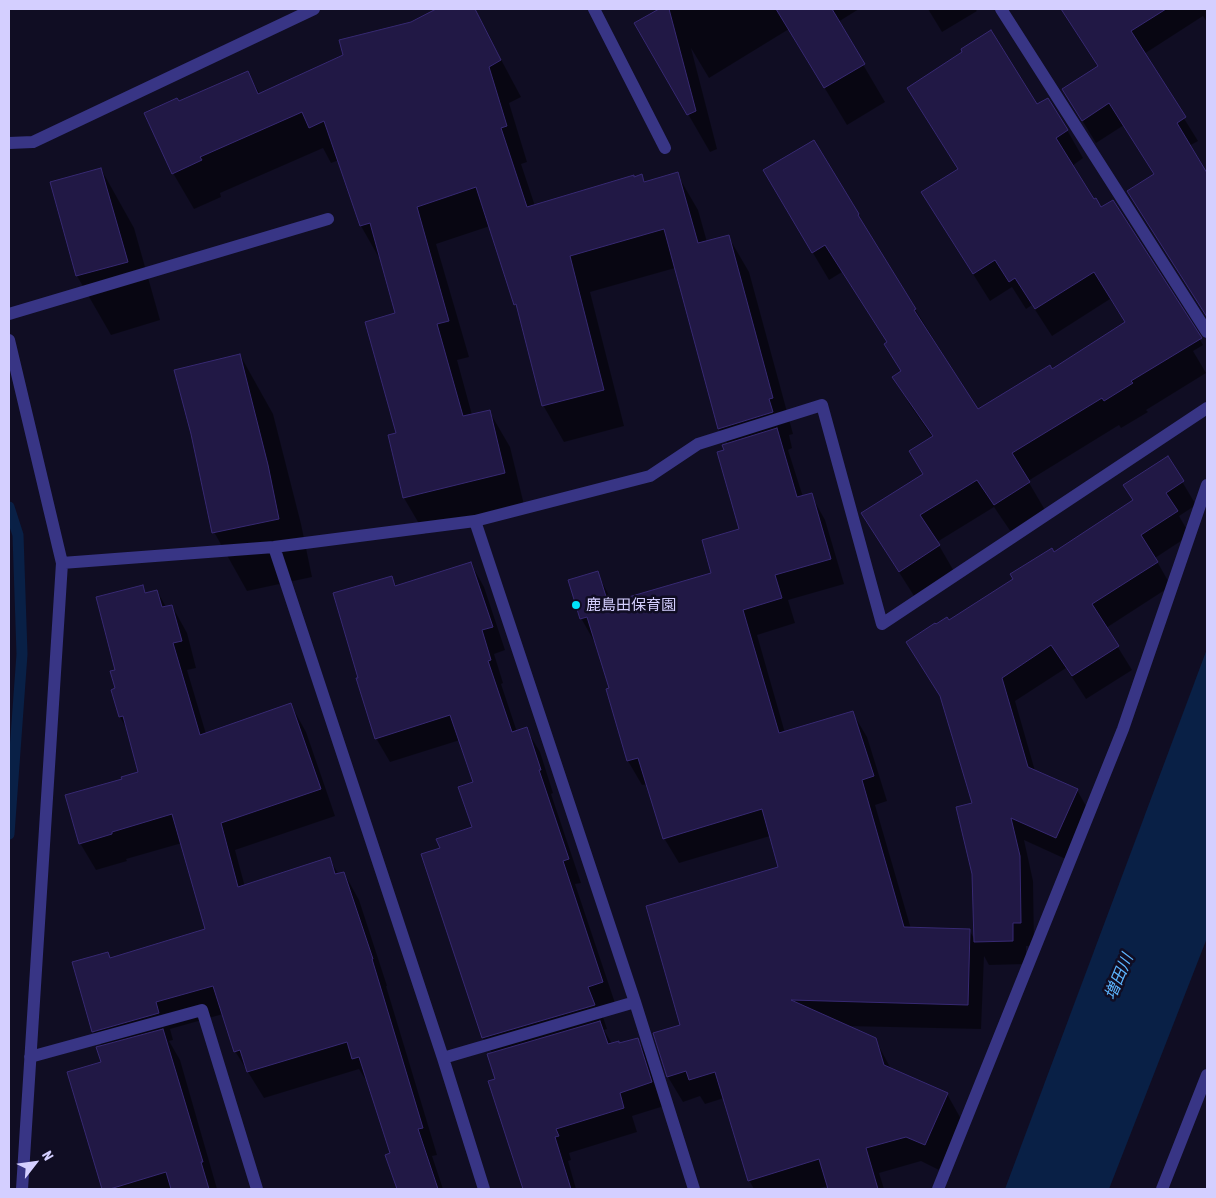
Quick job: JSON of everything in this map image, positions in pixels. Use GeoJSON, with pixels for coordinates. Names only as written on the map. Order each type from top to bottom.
{"type":"FeatureCollection","features":[{"type":"Feature","properties":{"kind":"street"},"geometry":{"type":"LineString","coordinates":[[9,143],[33,142],[314,9]]}},
{"type":"Feature","properties":{"kind":"street"},"geometry":{"type":"LineString","coordinates":[[594,9],[665,148]]}},
{"type":"Feature","properties":{"kind":"street"},"geometry":{"type":"LineString","coordinates":[[1001,9],[1207,332]]}},
{"type":"Feature","properties":{"kind":"street"},"geometry":{"type":"LineString","coordinates":[[9,314],[328,219]]}},
{"type":"Feature","properties":{"kind":"street"},"geometry":{"type":"LineString","coordinates":[[9,340],[62,563],[22,1189]]}},
{"type":"Feature","properties":{"kind":"street"},"geometry":{"type":"LineString","coordinates":[[62,563],[274,547],[475,521],[650,476],[698,444],[822,405],[882,624],[1207,408]]}},
{"type":"Feature","properties":{"kind":"street"},"geometry":{"type":"LineString","coordinates":[[938,1189],[1123,729],[1207,485]]}},
{"type":"Feature","properties":{"kind":"street"},"geometry":{"type":"LineString","coordinates":[[475,521],[635,1002],[694,1189]]}},
{"type":"Feature","properties":{"kind":"street"},"geometry":{"type":"LineString","coordinates":[[274,547],[443,1058],[484,1189]]}},
{"type":"Feature","properties":{"kind":"street"},"geometry":{"type":"LineString","coordinates":[[443,1058],[635,1002]]}},
{"type":"Feature","properties":{"kind":"street"},"geometry":{"type":"LineString","coordinates":[[30,1057],[202,1010],[257,1189]]}},
{"type":"Feature","properties":{"kind":"street"},"geometry":{"type":"LineString","coordinates":[[1162,1189],[1207,1074]]}},
{"type":"Feature","properties":{"kind":"water","name":"増田川"},"geometry":{"type":"Polygon","coordinates":[[[1207,649],[1207,938],[1109,1189],[1005,1189],[1207,649]]]}},
{"type":"Feature","properties":{"kind":"building"},"geometry":{"type":"Polygon","coordinates":[[[436,9],[475,9],[501,60],[489,67],[507,126],[501,128],[527,207],[634,175],[634,177],[642,174],[644,182],[678,172],[698,243],[729,235],[773,398],[769,399],[773,412],[718,429],[664,229],[570,256],[604,390],[542,406],[516,304],[514,305],[476,187],[417,207],[449,321],[437,324],[463,416],[490,410],[505,473],[403,498],[388,435],[396,433],[365,322],[395,313],[370,223],[360,226],[324,121],[309,128],[302,112],[200,157],[202,160],[172,174],[144,113],[177,98],[179,101],[248,71],[258,94],[343,55],[339,40],[411,22],[436,9]]]}},
{"type":"Feature","properties":{"kind":"building"},"geometry":{"type":"Polygon","coordinates":[[[659,9],[669,9],[696,111],[687,115],[634,23],[659,9]]]}},
{"type":"Feature","properties":{"kind":"building"},"geometry":{"type":"Polygon","coordinates":[[[776,9],[832,9],[865,64],[824,88],[776,9]]]}},
{"type":"Feature","properties":{"kind":"building"},"geometry":{"type":"Polygon","coordinates":[[[1061,9],[1166,9],[1131,31],[1186,117],[1177,123],[1207,173],[1207,317],[1127,191],[1154,174],[1109,103],[1082,121],[1062,89],[1098,66],[1061,9]]]}},
{"type":"Feature","properties":{"kind":"building"},"geometry":{"type":"Polygon","coordinates":[[[991,30],[1037,104],[1048,98],[1068,130],[1056,138],[1094,199],[1096,198],[1101,207],[1113,200],[1202,338],[1131,381],[1133,383],[1104,401],[1102,398],[1012,453],[1030,482],[994,505],[977,480],[920,515],[940,545],[899,572],[861,513],[923,474],[909,451],[933,436],[892,377],[901,371],[884,344],[887,342],[825,245],[812,253],[763,170],[814,140],[916,309],[914,310],[978,409],[1050,365],[1052,369],[1125,322],[1094,272],[1035,309],[1015,278],[1009,282],[995,260],[973,274],[921,192],[958,169],[907,88],[962,52],[961,49],[991,30]]]}},
{"type":"Feature","properties":{"kind":"building"},"geometry":{"type":"Polygon","coordinates":[[[101,168],[128,262],[76,276],[50,182],[101,168]]]}},
{"type":"Feature","properties":{"kind":"building"},"geometry":{"type":"Polygon","coordinates":[[[240,354],[268,465],[279,519],[212,533],[191,434],[174,370],[240,354]]]}},
{"type":"Feature","properties":{"kind":"building"},"geometry":{"type":"Polygon","coordinates":[[[777,428],[797,497],[812,493],[831,559],[775,575],[782,598],[743,610],[779,733],[853,711],[874,776],[862,780],[904,927],[970,929],[968,1005],[791,1000],[876,1038],[884,1065],[948,1093],[925,1145],[906,1137],[866,1148],[878,1189],[828,1189],[819,1159],[748,1181],[715,1072],[689,1080],[686,1071],[667,1077],[653,1033],[680,1025],[646,906],[778,867],[762,809],[663,839],[638,758],[627,761],[606,689],[609,688],[587,617],[580,619],[568,580],[598,571],[608,603],[711,573],[702,540],[739,529],[717,452],[724,450],[722,445],[777,428]]]}},
{"type":"Feature","properties":{"kind":"building"},"geometry":{"type":"Polygon","coordinates":[[[1168,456],[1184,481],[1166,493],[1178,511],[1141,535],[1158,562],[1092,604],[1119,646],[1072,676],[1051,645],[1002,678],[1028,767],[1078,789],[1056,838],[1011,818],[1020,856],[1021,923],[1013,923],[1013,941],[974,942],[972,874],[956,807],[972,803],[940,696],[906,642],[935,623],[947,617],[949,620],[1013,579],[1010,574],[1052,548],[1054,552],[1133,500],[1123,485],[1168,456]]]}},
{"type":"Feature","properties":{"kind":"building"},"geometry":{"type":"Polygon","coordinates":[[[471,562],[493,627],[482,630],[491,660],[488,661],[512,732],[527,727],[541,770],[539,770],[569,859],[563,861],[603,982],[588,987],[595,1005],[482,1038],[421,854],[440,848],[436,839],[472,827],[458,787],[473,782],[450,715],[375,739],[333,593],[392,576],[395,586],[471,562]]]}},
{"type":"Feature","properties":{"kind":"building"},"geometry":{"type":"Polygon","coordinates":[[[143,585],[145,593],[157,590],[162,607],[172,605],[182,641],[173,643],[200,735],[291,703],[321,789],[221,823],[238,887],[330,857],[335,874],[344,872],[373,959],[423,1128],[418,1129],[438,1189],[397,1189],[385,1155],[390,1153],[359,1057],[352,1059],[347,1042],[247,1072],[240,1050],[234,1052],[213,986],[156,1002],[159,1013],[92,1032],[72,962],[108,952],[110,958],[205,929],[172,814],[79,844],[65,795],[122,779],[121,777],[138,772],[123,716],[119,717],[111,690],[115,688],[110,671],[115,670],[96,597],[143,585]]]}},
{"type":"Feature","properties":{"kind":"building"},"geometry":{"type":"Polygon","coordinates":[[[600,1021],[608,1044],[638,1038],[652,1082],[620,1093],[624,1108],[556,1129],[559,1136],[555,1137],[571,1189],[523,1189],[488,1081],[495,1079],[487,1054],[600,1021]]]}},
{"type":"Feature","properties":{"kind":"building"},"geometry":{"type":"Polygon","coordinates":[[[163,1029],[203,1162],[201,1162],[209,1189],[171,1189],[166,1172],[110,1189],[102,1189],[67,1072],[101,1062],[96,1047],[163,1029]]]}},
{"type":"Feature","properties":{"kind":"waterway"},"geometry":{"type":"LineString","coordinates":[[9,507],[18,535],[22,654],[9,834]]}},
{"type":"Feature","properties":{"kind":"place","name":"鹿島田保育園"},"geometry":{"type":"Point","coordinates":[576,605]}}]}
